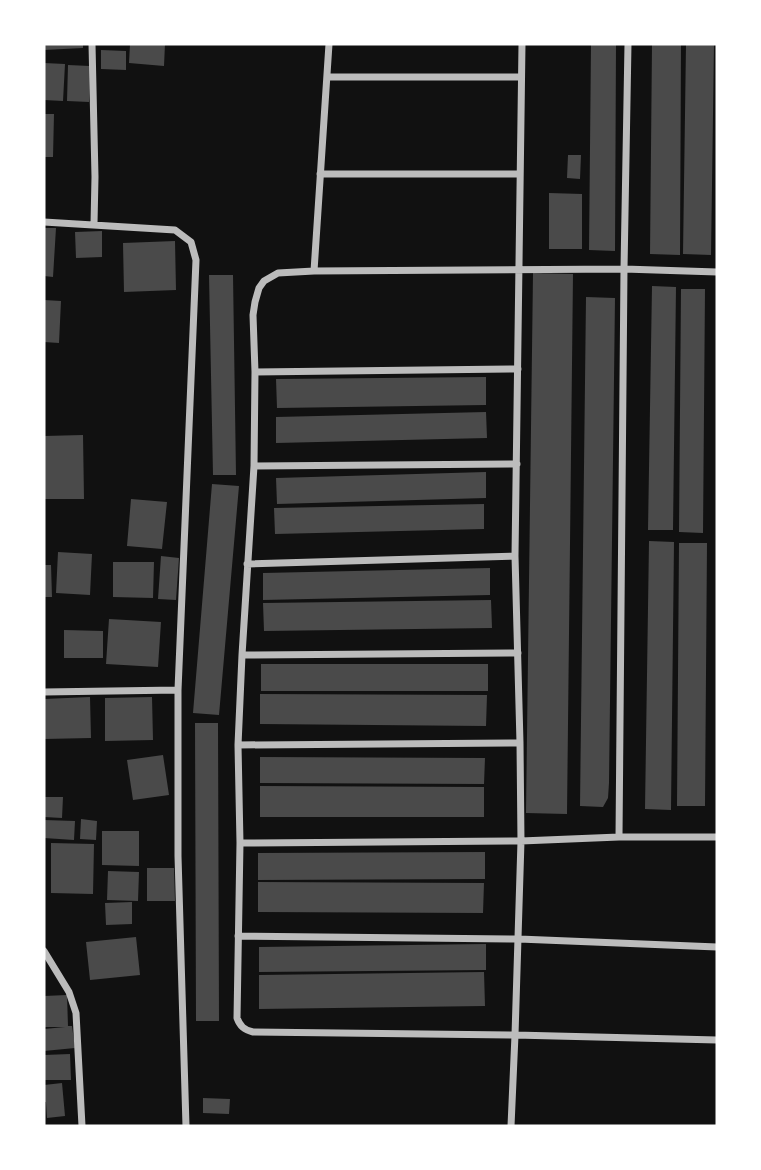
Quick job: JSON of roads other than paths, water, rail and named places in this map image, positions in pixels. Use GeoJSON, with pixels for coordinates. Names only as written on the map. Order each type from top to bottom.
{"type":"FeatureCollection","features":[{"type":"Feature","properties":{"kind":"street"},"geometry":{"type":"LineString","coordinates":[[92,44],[95,177],[93,225]]}},
{"type":"Feature","properties":{"kind":"street"},"geometry":{"type":"LineString","coordinates":[[314,271],[329,44]]}},
{"type":"Feature","properties":{"kind":"street"},"geometry":{"type":"LineString","coordinates":[[511,1126],[521,841],[515,556],[522,44]]}},
{"type":"Feature","properties":{"kind":"street"},"geometry":{"type":"LineString","coordinates":[[619,837],[628,44]]}},
{"type":"Feature","properties":{"kind":"street"},"geometry":{"type":"LineString","coordinates":[[327,77],[521,77]]}},
{"type":"Feature","properties":{"kind":"street"},"geometry":{"type":"LineString","coordinates":[[320,174],[520,174]]}},
{"type":"Feature","properties":{"kind":"street"},"geometry":{"type":"LineString","coordinates":[[44,222],[175,230],[191,242],[196,260],[178,690],[178,856],[186,1126]]}},
{"type":"Feature","properties":{"kind":"street"},"geometry":{"type":"LineString","coordinates":[[717,272],[624,269],[314,271],[278,273],[264,281],[259,288],[253,315],[254,466],[238,745],[240,843],[236,1018],[240,1026],[247,1031],[717,1040]]}},
{"type":"Feature","properties":{"kind":"street"},"geometry":{"type":"LineString","coordinates":[[255,372],[518,369]]}},
{"type":"Feature","properties":{"kind":"street"},"geometry":{"type":"LineString","coordinates":[[254,466],[517,464]]}},
{"type":"Feature","properties":{"kind":"street"},"geometry":{"type":"LineString","coordinates":[[247,564],[515,556]]}},
{"type":"Feature","properties":{"kind":"street"},"geometry":{"type":"LineString","coordinates":[[242,655],[518,653]]}},
{"type":"Feature","properties":{"kind":"street"},"geometry":{"type":"LineString","coordinates":[[44,692],[178,690]]}},
{"type":"Feature","properties":{"kind":"street"},"geometry":{"type":"LineString","coordinates":[[238,745],[520,744]]}},
{"type":"Feature","properties":{"kind":"street"},"geometry":{"type":"LineString","coordinates":[[240,843],[717,837]]}},
{"type":"Feature","properties":{"kind":"street"},"geometry":{"type":"LineString","coordinates":[[238,936],[519,939],[717,947]]}},
{"type":"Feature","properties":{"kind":"street"},"geometry":{"type":"LineString","coordinates":[[44,951],[69,992],[76,1013],[82,1126]]}}]}
